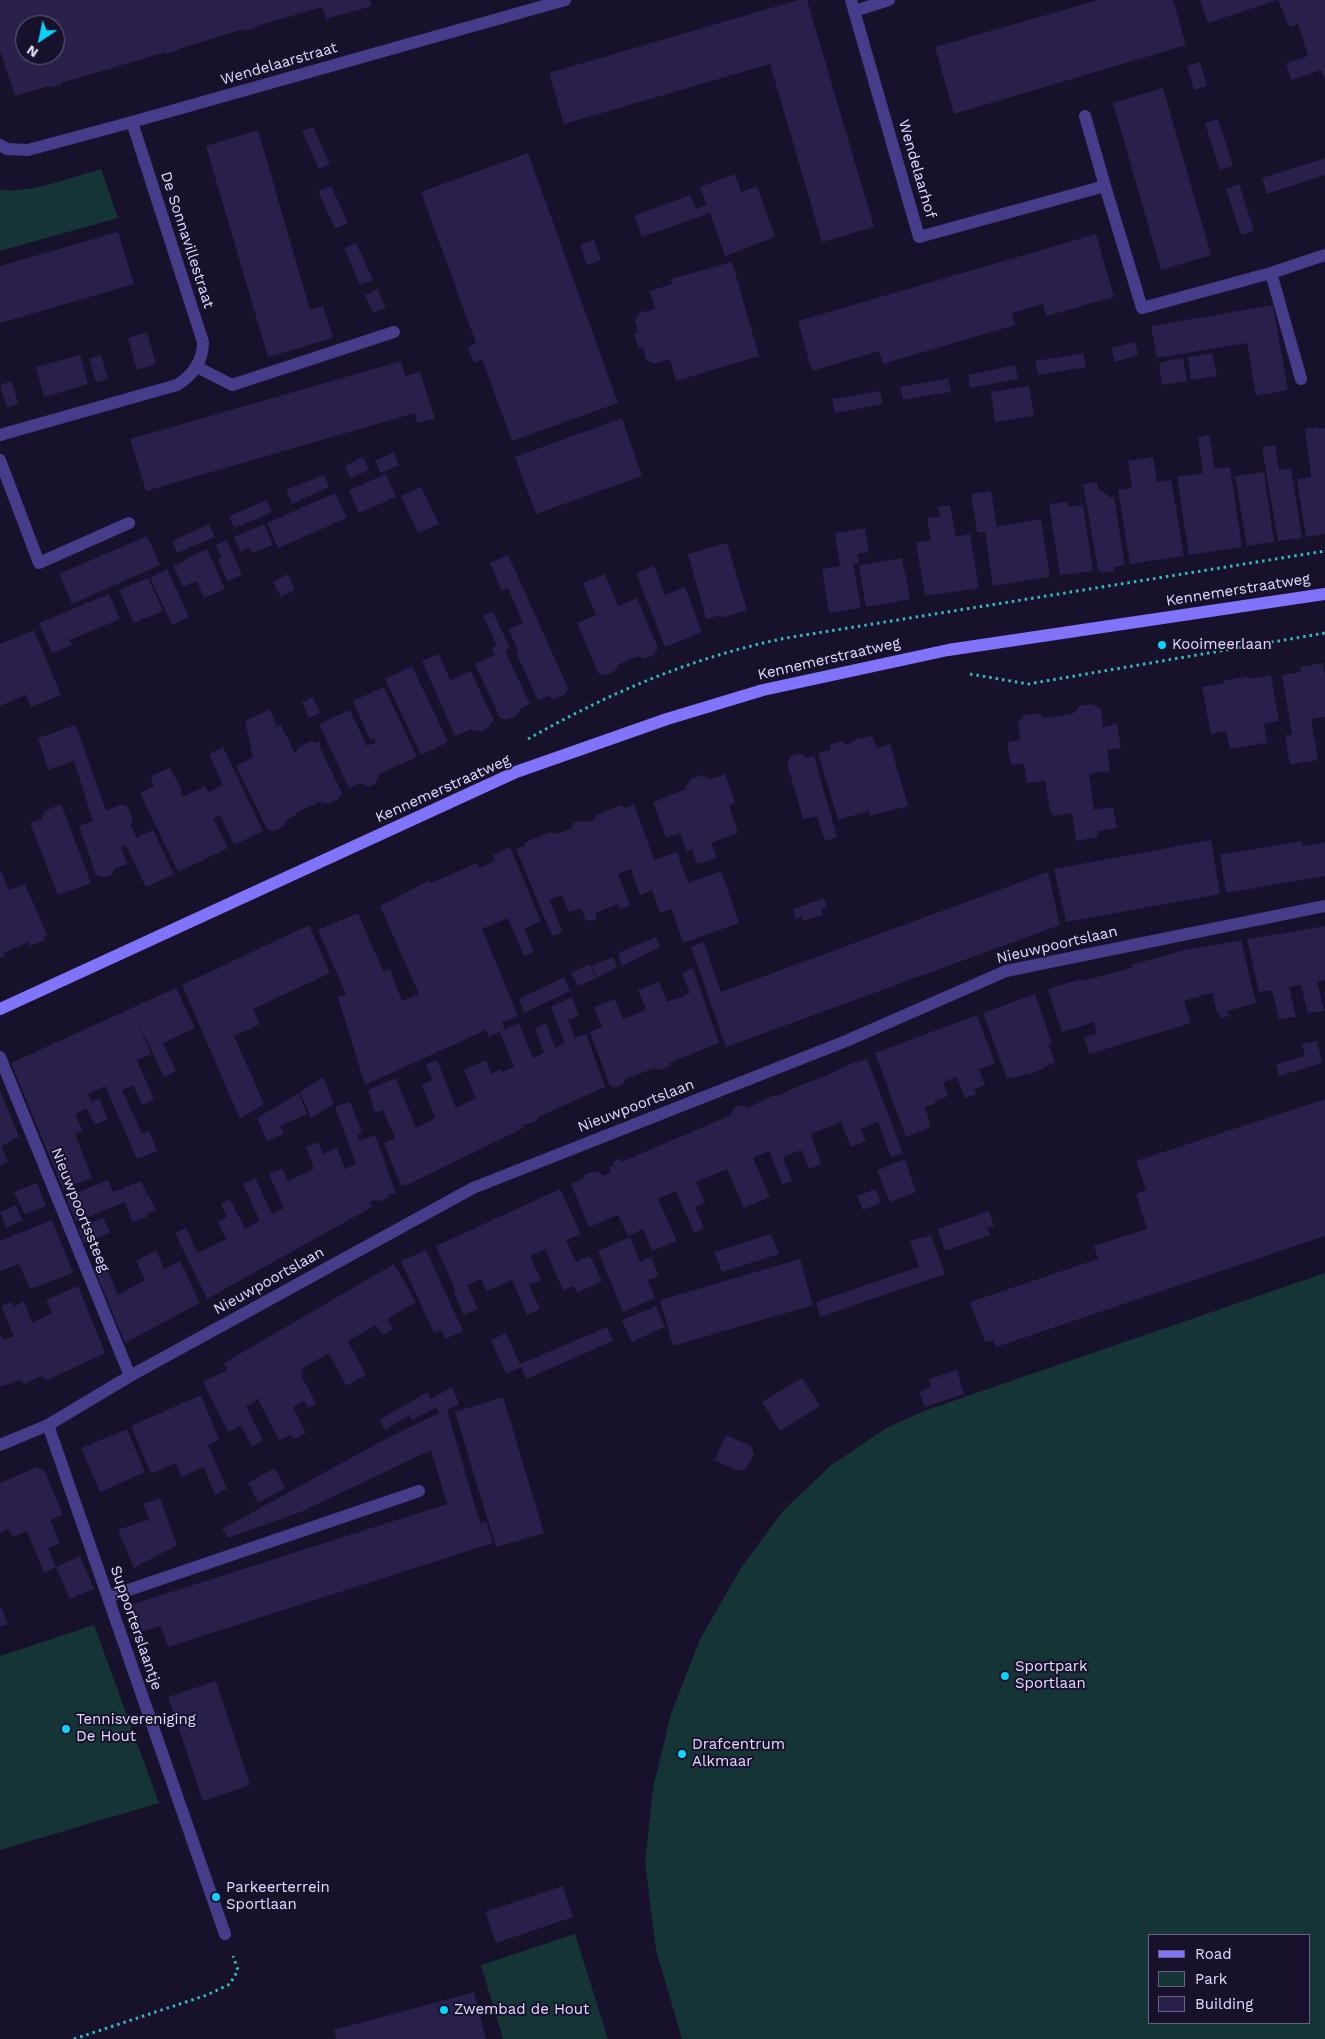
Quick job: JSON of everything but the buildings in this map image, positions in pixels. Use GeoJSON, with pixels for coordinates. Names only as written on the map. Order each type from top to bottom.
{"type":"FeatureCollection","features":[{"type":"Feature","properties":{"kind":"main road","name":"Kennemerstraatweg"},"geometry":{"type":"LineString","coordinates":[[0,1008],[516,772],[667,719],[763,690],[938,652],[1325,594]]}},
{"type":"Feature","properties":{"kind":"street","name":"Wendelaarstraat"},"geometry":{"type":"LineString","coordinates":[[0,145],[8,148],[28,150],[132,122],[542,3],[565,0]]}},
{"type":"Feature","properties":{"kind":"street","name":"Wendelaarhof"},"geometry":{"type":"LineString","coordinates":[[888,0],[853,6],[919,237],[1105,186]]}},
{"type":"Feature","properties":{"kind":"street"},"geometry":{"type":"LineString","coordinates":[[1085,116],[1142,308],[1271,273],[1325,255]]}},
{"type":"Feature","properties":{"kind":"street","name":"De Sonnavillestraat"},"geometry":{"type":"LineString","coordinates":[[132,122],[203,342],[203,352],[197,367]]}},
{"type":"Feature","properties":{"kind":"street"},"geometry":{"type":"LineString","coordinates":[[1271,273],[1301,379]]}},
{"type":"Feature","properties":{"kind":"street"},"geometry":{"type":"LineString","coordinates":[[0,435],[177,385],[188,378],[197,367],[232,385],[394,332]]}},
{"type":"Feature","properties":{"kind":"street"},"geometry":{"type":"LineString","coordinates":[[0,460],[39,563],[129,523]]}},
{"type":"Feature","properties":{"kind":"street","name":"Nieuwpoortslaan"},"geometry":{"type":"LineString","coordinates":[[0,1445],[48,1425],[130,1376],[473,1188],[846,1041],[1006,972],[1325,906]]}},
{"type":"Feature","properties":{"kind":"street","name":"Nieuwpoortssteeg"},"geometry":{"type":"LineString","coordinates":[[0,1057],[130,1376]]}},
{"type":"Feature","properties":{"kind":"street","name":"Supporterslaantje"},"geometry":{"type":"LineString","coordinates":[[48,1425],[225,1934]]}},
{"type":"Feature","properties":{"kind":"street"},"geometry":{"type":"LineString","coordinates":[[108,1597],[419,1491]]}},
{"type":"Feature","properties":{"kind":"path"},"geometry":{"type":"LineString","coordinates":[[963,672],[1028,684],[1325,633]]}},
{"type":"Feature","properties":{"kind":"path"},"geometry":{"type":"LineString","coordinates":[[74,2039],[207,1995],[230,1984],[238,1970],[225,1934]]}},
{"type":"Feature","properties":{"kind":"green space"},"geometry":{"type":"Polygon","coordinates":[[[101,169],[118,218],[0,251],[0,190],[38,187],[101,169]]]}},
{"type":"Feature","properties":{"kind":"green space","name":"Sportpark Sportlaan"},"geometry":{"type":"Polygon","coordinates":[[[1325,1273],[1325,2039],[682,2039],[656,1950],[645,1862],[653,1788],[671,1714],[700,1639],[741,1568],[782,1512],[830,1466],[886,1428],[924,1411],[1325,1273]]]}},
{"type":"Feature","properties":{"kind":"green space","name":"Tennisvereniging De Hout"},"geometry":{"type":"Polygon","coordinates":[[[94,1625],[159,1803],[0,1850],[0,1656],[94,1625]]]}},
{"type":"Feature","properties":{"kind":"green space"},"geometry":{"type":"Polygon","coordinates":[[[575,1934],[608,2039],[503,2039],[481,1965],[575,1934]]]}},
{"type":"Feature","properties":{"kind":"place","name":"Kooimeerlaan"},"geometry":{"type":"Point","coordinates":[1162,645]}},
{"type":"Feature","properties":{"kind":"place","name":"Sportpark Sportlaan"},"geometry":{"type":"Point","coordinates":[1005,1676]}},
{"type":"Feature","properties":{"kind":"place","name":"Tennisvereniging De Hout"},"geometry":{"type":"Point","coordinates":[66,1729]}},
{"type":"Feature","properties":{"kind":"place","name":"Drafcentrum Alkmaar"},"geometry":{"type":"Point","coordinates":[682,1754]}},
{"type":"Feature","properties":{"kind":"place","name":"Parkeerterrein Sportlaan"},"geometry":{"type":"Point","coordinates":[216,1897]}},
{"type":"Feature","properties":{"kind":"place","name":"Zwembad de Hout"},"geometry":{"type":"Point","coordinates":[444,2010]}}]}
